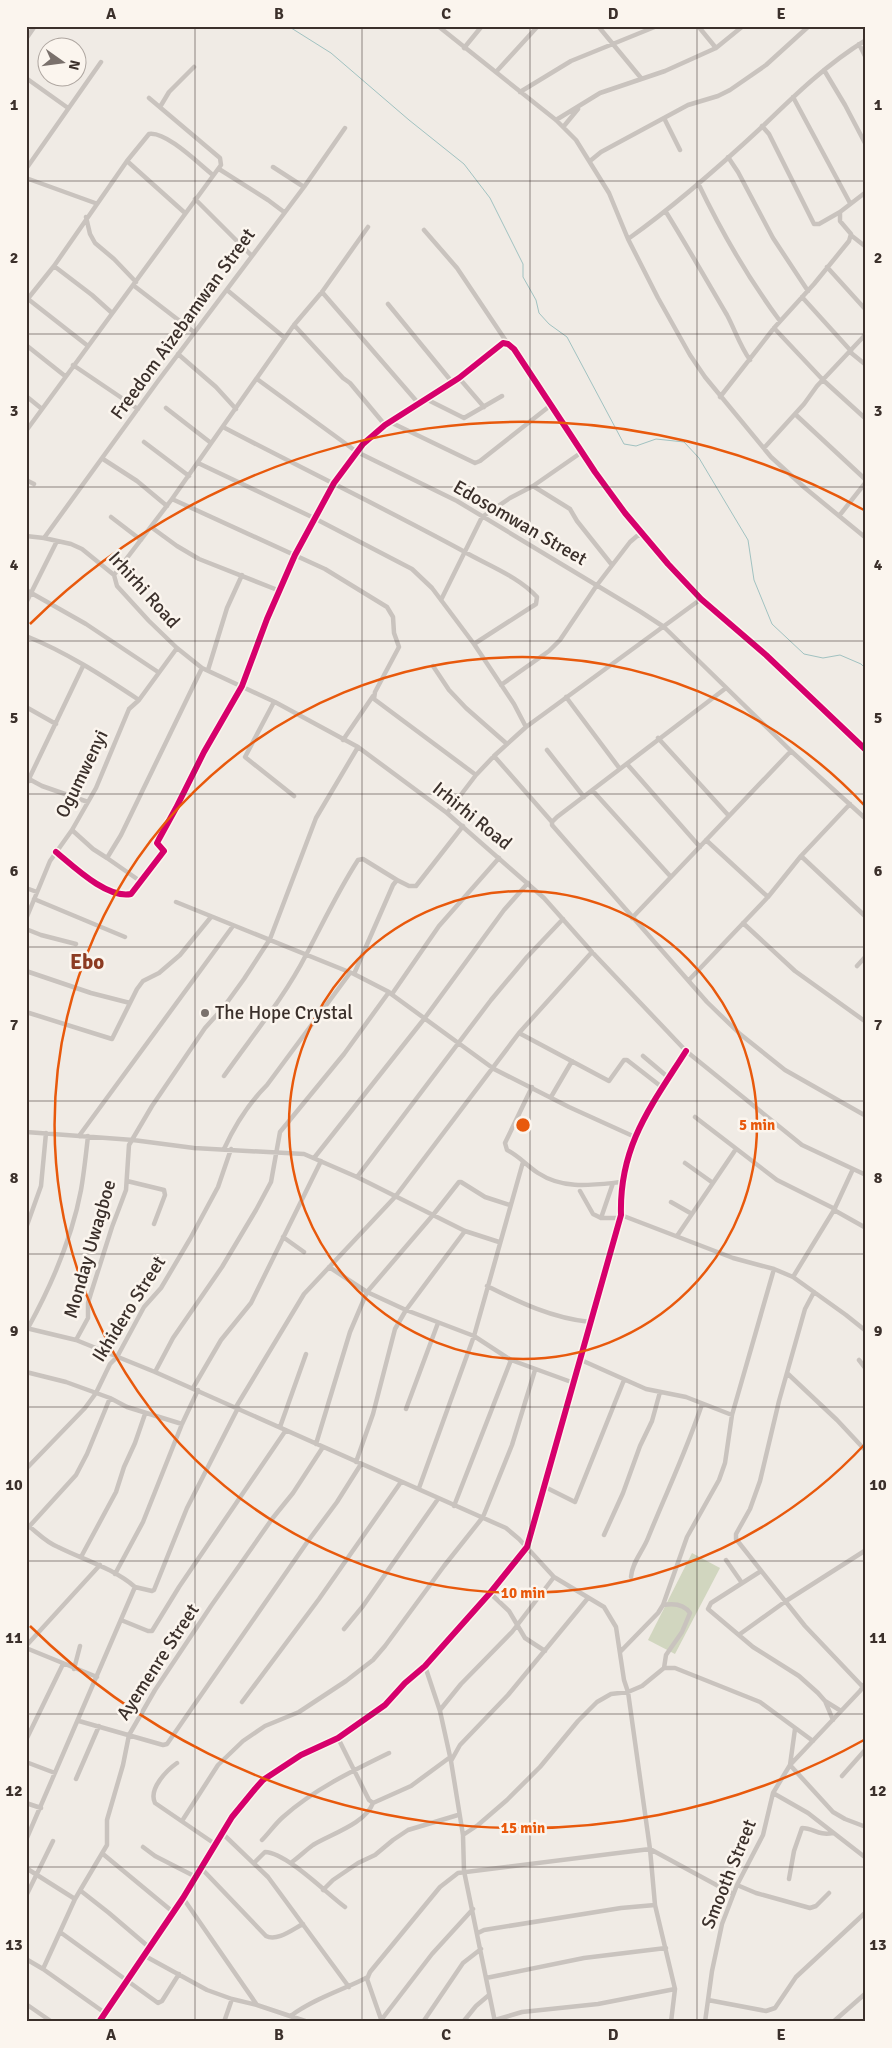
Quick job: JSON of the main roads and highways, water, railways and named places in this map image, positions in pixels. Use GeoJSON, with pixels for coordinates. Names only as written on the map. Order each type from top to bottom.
{"type":"FeatureCollection","features":[{"type":"Feature","properties":{"kind":"waterway"},"geometry":{"type":"LineString","coordinates":[[288,26],[331,53],[464,164],[490,198],[523,264],[523,277],[536,300],[539,313],[549,324],[567,337],[624,444],[636,446],[656,439],[684,442],[699,458],[748,540],[754,580],[772,624],[804,654],[823,658],[840,655],[861,664],[866,669]]}},
{"type":"Feature","properties":{"kind":"place","name":"The Hope Crystal"},"geometry":{"type":"Point","coordinates":[205,1013]}},
{"type":"Feature","properties":{"kind":"district","name":"Ebo"},"geometry":{"type":"Point","coordinates":[87,962]}}]}
